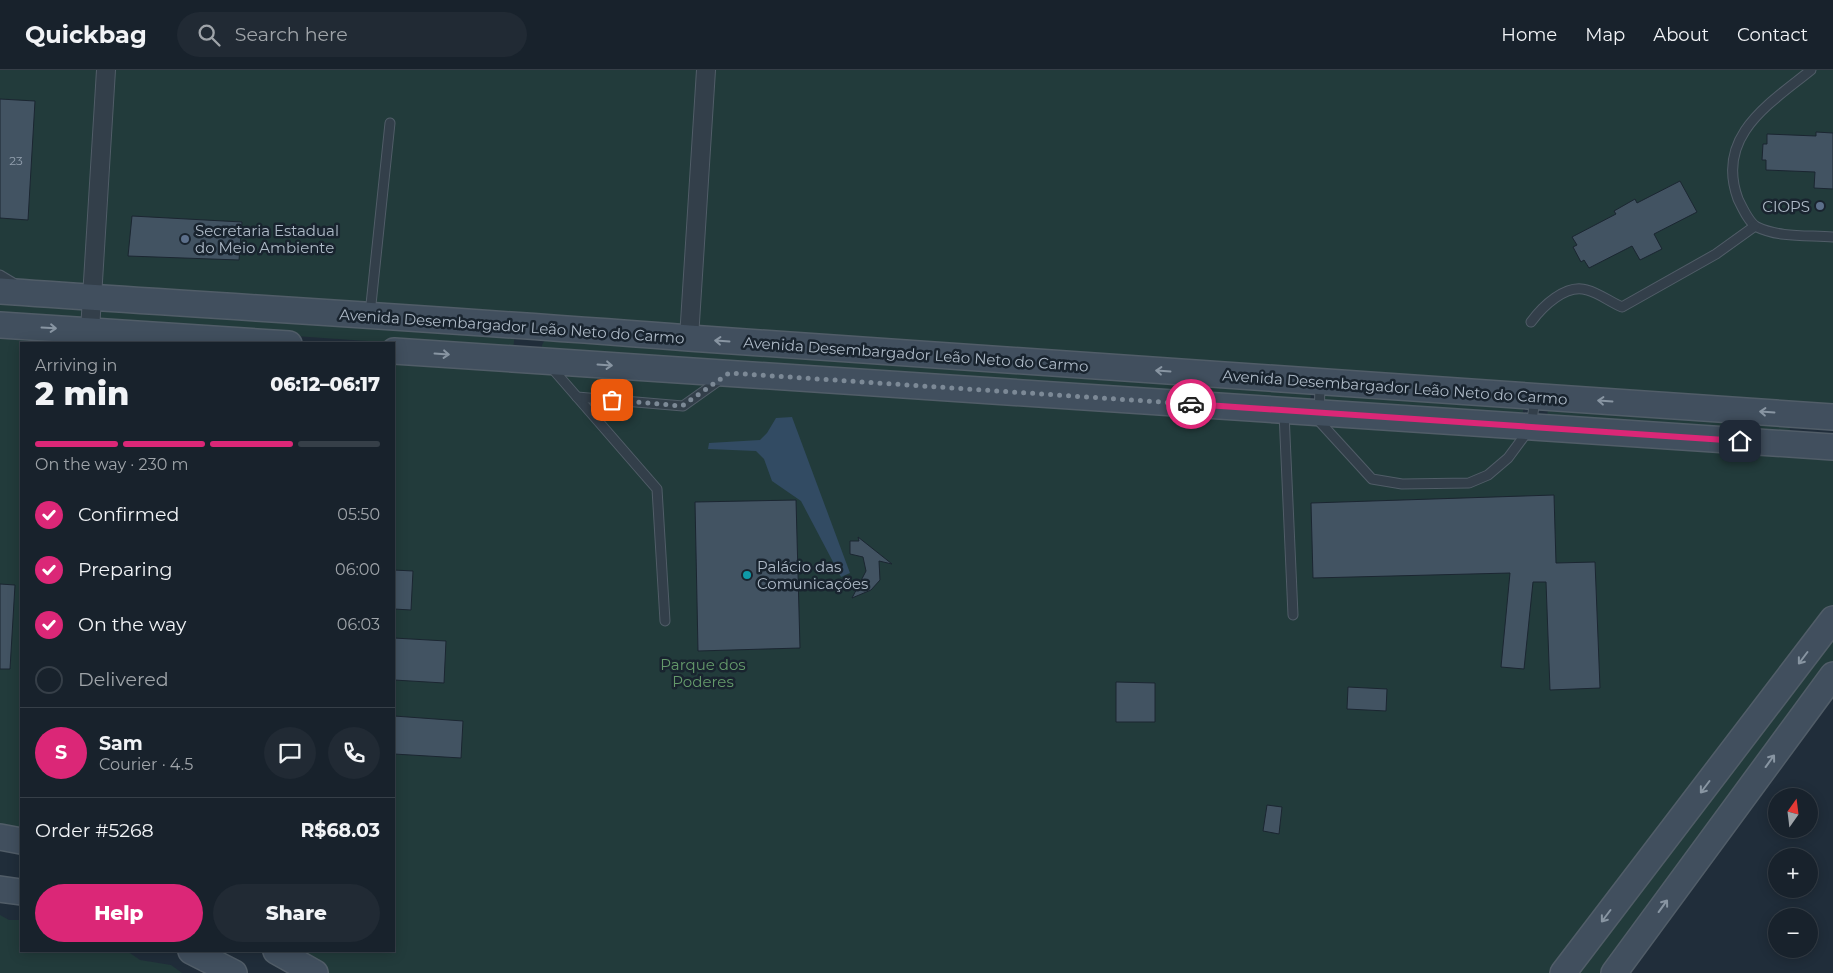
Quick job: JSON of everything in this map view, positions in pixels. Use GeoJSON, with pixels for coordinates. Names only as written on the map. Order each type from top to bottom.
{"type":"FeatureCollection","features":[{"type":"Feature","properties":{"kind":"main road","name":"Avenida Desembargador Leão Neto do Carmo"},"geometry":{"type":"LineString","coordinates":[[0,291],[1833,417]]}},
{"type":"Feature","properties":{"kind":"main road"},"geometry":{"type":"LineString","coordinates":[[0,325],[261,342]]}},
{"type":"Feature","properties":{"kind":"main road"},"geometry":{"type":"LineString","coordinates":[[530,326],[537,360]]}},
{"type":"Feature","properties":{"kind":"main road","name":"Avenida Desembargador Leão Neto do Carmo"},"geometry":{"type":"LineString","coordinates":[[395,351],[1833,447]]}},
{"type":"Feature","properties":{"kind":"main road"},"geometry":{"type":"LineString","coordinates":[[1798,445],[1800,414]]}},
{"type":"Feature","properties":{"kind":"main road"},"geometry":{"type":"LineString","coordinates":[[1563,973],[1833,619]]}},
{"type":"Feature","properties":{"kind":"main road"},"geometry":{"type":"LineString","coordinates":[[1614,973],[1833,676]]}},
{"type":"Feature","properties":{"kind":"main road"},"geometry":{"type":"LineString","coordinates":[[0,837],[20,841]]}},
{"type":"Feature","properties":{"kind":"main road"},"geometry":{"type":"LineString","coordinates":[[0,889],[20,892]]}},
{"type":"Feature","properties":{"kind":"main road"},"geometry":{"type":"LineString","coordinates":[[193,952],[234,973]]}},
{"type":"Feature","properties":{"kind":"main road"},"geometry":{"type":"LineString","coordinates":[[278,952],[315,973]]}},
{"type":"Feature","properties":{"kind":"street"},"geometry":{"type":"LineString","coordinates":[[90,330],[106,70]]}},
{"type":"Feature","properties":{"kind":"street"},"geometry":{"type":"LineString","coordinates":[[689,338],[706,70]]}},
{"type":"Feature","properties":{"kind":"lane"},"geometry":{"type":"LineString","coordinates":[[1811,70],[1758,112],[1740,137],[1732,163],[1734,186],[1742,207],[1755,226],[1773,233],[1833,237]]}},
{"type":"Feature","properties":{"kind":"lane"},"geometry":{"type":"LineString","coordinates":[[370,316],[390,122]]}},
{"type":"Feature","properties":{"kind":"lane"},"geometry":{"type":"LineString","coordinates":[[1531,322],[1540,310],[1559,296],[1575,289],[1585,289],[1622,307],[1716,254],[1755,226]]}},
{"type":"Feature","properties":{"kind":"lane"},"geometry":{"type":"LineString","coordinates":[[0,275],[30,293]]}},
{"type":"Feature","properties":{"kind":"lane"},"geometry":{"type":"LineString","coordinates":[[537,360],[577,397],[657,490],[665,621]]}},
{"type":"Feature","properties":{"kind":"lane"},"geometry":{"type":"LineString","coordinates":[[577,397],[682,406],[729,373]]}},
{"type":"Feature","properties":{"kind":"lane"},"geometry":{"type":"LineString","coordinates":[[1320,382],[1319,421],[1372,479],[1402,484],[1468,483],[1488,475],[1508,458],[1531,427],[1535,396]]}},
{"type":"Feature","properties":{"kind":"lane"},"geometry":{"type":"LineString","coordinates":[[1284,410],[1293,615]]}},
{"type":"Feature","properties":{"kind":"green space"},"geometry":{"type":"Polygon","coordinates":[[[0,70],[1833,70],[1833,417],[0,291],[0,70]]]}},
{"type":"Feature","properties":{"kind":"green space"},"geometry":{"type":"Polygon","coordinates":[[[0,296],[515,331],[513,351],[0,316],[0,296]]]}},
{"type":"Feature","properties":{"kind":"green space"},"geometry":{"type":"Polygon","coordinates":[[[0,325],[259,342],[20,342],[20,841],[0,837],[0,325]]]}},
{"type":"Feature","properties":{"kind":"green space"},"geometry":{"type":"Polygon","coordinates":[[[547,336],[1309,388],[1311,396],[1308,406],[543,355],[542,345],[547,336]]]}},
{"type":"Feature","properties":{"kind":"green space","name":"Parque dos Poderes"},"geometry":{"type":"Polygon","coordinates":[[[395,351],[1833,447],[1833,619],[1563,973],[315,973],[278,952],[395,952],[395,351]]]}},
{"type":"Feature","properties":{"kind":"green space"},"geometry":{"type":"Polygon","coordinates":[[[1324,391],[1523,408],[1523,416],[1324,404],[1324,391]]]}},
{"type":"Feature","properties":{"kind":"green space"},"geometry":{"type":"Polygon","coordinates":[[[1548,409],[1788,420],[1790,430],[1787,438],[1547,417],[1548,409]]]}},
{"type":"Feature","properties":{"kind":"green space"},"geometry":{"type":"Polygon","coordinates":[[[1833,635],[1833,668],[1608,973],[1576,973],[1833,635]]]}},
{"type":"Feature","properties":{"kind":"green space"},"geometry":{"type":"Polygon","coordinates":[[[0,915],[9,920],[20,920],[20,952],[128,952],[140,960],[171,965],[182,973],[0,973],[0,915]]]}},
{"type":"Feature","properties":{"kind":"water"},"geometry":{"type":"Polygon","coordinates":[[[792,417],[850,573],[841,577],[801,501],[772,481],[764,459],[756,451],[708,449],[709,443],[760,440],[767,433],[776,418],[792,417]]]}},
{"type":"Feature","properties":{"kind":"building"},"geometry":{"type":"Polygon","coordinates":[[[0,99],[35,101],[28,220],[0,218],[0,99]]]}},
{"type":"Feature","properties":{"kind":"building"},"geometry":{"type":"Polygon","coordinates":[[[1816,132],[1833,133],[1833,189],[1814,188],[1815,172],[1766,170],[1766,160],[1762,160],[1763,144],[1767,144],[1767,134],[1816,136],[1816,132]]]}},
{"type":"Feature","properties":{"kind":"building"},"geometry":{"type":"Polygon","coordinates":[[[1680,181],[1697,212],[1654,234],[1662,249],[1640,260],[1632,246],[1589,268],[1584,260],[1581,262],[1573,247],[1577,245],[1572,237],[1616,214],[1614,211],[1635,199],[1637,203],[1680,181]]]}},
{"type":"Feature","properties":{"kind":"building","name":"Secretaria Estadual do Meio Ambiente"},"geometry":{"type":"Polygon","coordinates":[[[132,216],[242,222],[239,260],[128,256],[132,216]]]}},
{"type":"Feature","properties":{"kind":"building"},"geometry":{"type":"Polygon","coordinates":[[[1554,495],[1556,563],[1595,562],[1600,688],[1550,690],[1546,582],[1533,582],[1524,669],[1501,667],[1510,573],[1313,578],[1311,503],[1554,495]]]}},
{"type":"Feature","properties":{"kind":"building","name":"Palácio das Comunicações"},"geometry":{"type":"Polygon","coordinates":[[[796,500],[800,648],[698,651],[695,502],[796,500]]]}},
{"type":"Feature","properties":{"kind":"building"},"geometry":{"type":"Polygon","coordinates":[[[858,537],[892,564],[879,561],[880,580],[871,590],[852,598],[866,571],[863,557],[850,554],[850,541],[859,541],[858,537]]]}},
{"type":"Feature","properties":{"kind":"building"},"geometry":{"type":"Polygon","coordinates":[[[395,570],[413,571],[411,610],[395,609],[395,570]]]}},
{"type":"Feature","properties":{"kind":"building"},"geometry":{"type":"Polygon","coordinates":[[[0,584],[15,585],[10,669],[0,669],[0,584]]]}},
{"type":"Feature","properties":{"kind":"building"},"geometry":{"type":"Polygon","coordinates":[[[395,638],[446,641],[444,683],[395,680],[395,638]]]}},
{"type":"Feature","properties":{"kind":"building"},"geometry":{"type":"Polygon","coordinates":[[[1116,682],[1155,683],[1155,722],[1116,722],[1116,682]]]}},
{"type":"Feature","properties":{"kind":"building"},"geometry":{"type":"Polygon","coordinates":[[[1348,687],[1387,689],[1386,711],[1347,709],[1348,687]]]}},
{"type":"Feature","properties":{"kind":"building"},"geometry":{"type":"Polygon","coordinates":[[[395,716],[463,721],[461,758],[395,754],[395,716]]]}},
{"type":"Feature","properties":{"kind":"building"},"geometry":{"type":"Polygon","coordinates":[[[1267,805],[1282,807],[1279,834],[1263,831],[1267,805]]]}},
{"type":"Feature","properties":{"kind":"way so far"},"geometry":{"type":"LineString","coordinates":[[612,400],[682,406],[729,373],[1191,404]]}},
{"type":"Feature","properties":{"kind":"place","name":"CIOPS"},"geometry":{"type":"Point","coordinates":[1820,206]}},
{"type":"Feature","properties":{"kind":"place","name":"Secretaria Estadual do Meio Ambiente"},"geometry":{"type":"Point","coordinates":[185,239]}},
{"type":"Feature","properties":{"kind":"place","name":"Palácio das Comunicações"},"geometry":{"type":"Point","coordinates":[747,575]}},
{"type":"Feature","properties":{"kind":"route"},"geometry":{"type":"LineString","coordinates":[[1191,404],[1740,441]]}}]}
